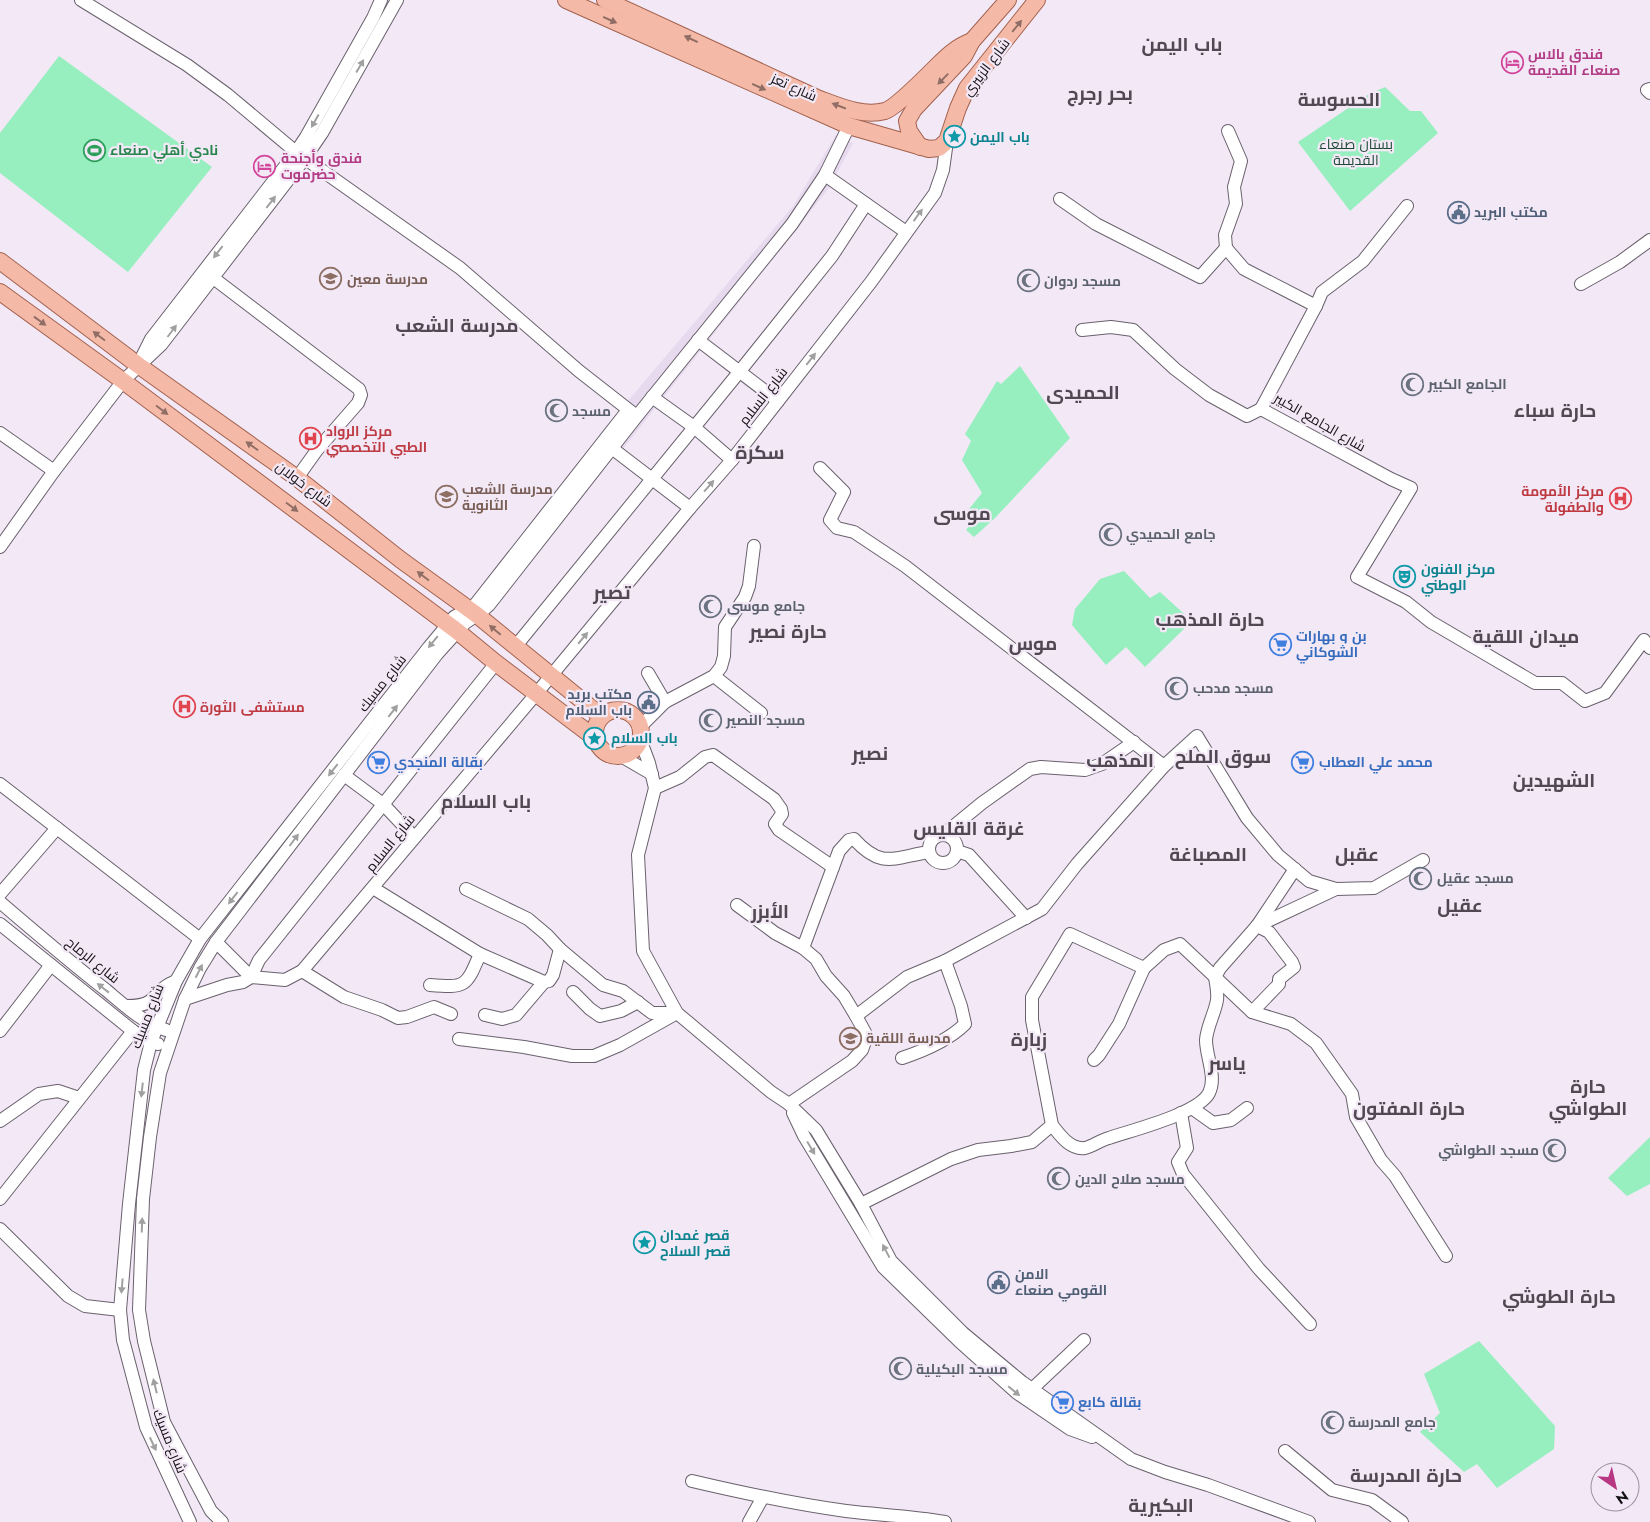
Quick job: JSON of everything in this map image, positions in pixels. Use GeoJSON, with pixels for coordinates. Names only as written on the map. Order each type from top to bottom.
{"type":"FeatureCollection","features":[{"type":"Feature","properties":{"kind":"main road","name":"شارع تعز"},"geometry":{"type":"LineString","coordinates":[[566,0],[849,126],[920,147]]}},
{"type":"Feature","properties":{"kind":"main road","name":"شارع تعز"},"geometry":{"type":"LineString","coordinates":[[605,0],[817,98],[847,109],[865,112],[886,110],[916,86],[958,46],[972,41]]}},
{"type":"Feature","properties":{"kind":"main road","name":"شارع الزبيري"},"geometry":{"type":"LineString","coordinates":[[972,41],[1008,0]]}},
{"type":"Feature","properties":{"kind":"main road","name":"شارع الزبيري"},"geometry":{"type":"LineString","coordinates":[[947,141],[967,88],[1037,0]]}},
{"type":"Feature","properties":{"kind":"main road"},"geometry":{"type":"LineString","coordinates":[[947,141],[939,148],[929,149],[920,147],[909,131],[907,122],[914,109],[964,56],[972,41]]}},
{"type":"Feature","properties":{"kind":"main road","name":"شارع خولان"},"geometry":{"type":"LineString","coordinates":[[0,261],[138,365],[297,478],[401,560],[473,612],[601,716]]}},
{"type":"Feature","properties":{"kind":"main road","name":"شارع خولان"},"geometry":{"type":"LineString","coordinates":[[0,292],[123,381],[453,627],[496,663],[595,738]]}},
{"type":"Feature","properties":{"kind":"main road"},"geometry":{"type":"LineString","coordinates":[[388,579],[401,560]]}},
{"type":"Feature","properties":{"kind":"main road"},"geometry":{"type":"LineString","coordinates":[[569,719],[577,720],[583,716],[586,708],[583,701]]}},
{"type":"Feature","properties":{"kind":"main road"},"geometry":{"type":"LineString","coordinates":[[625,710],[637,719],[640,733],[636,747],[629,753],[620,756],[607,754],[597,744],[595,726],[601,716],[609,711],[625,710]]}},
{"type":"Feature","properties":{"kind":"street"},"geometry":{"type":"LineString","coordinates":[[81,0],[187,65],[228,95],[300,155],[460,268],[579,371],[632,413]]}},
{"type":"Feature","properties":{"kind":"street"},"geometry":{"type":"LineString","coordinates":[[379,20],[381,0]]}},
{"type":"Feature","properties":{"kind":"street"},"geometry":{"type":"LineString","coordinates":[[0,547],[5,532],[54,472],[123,381],[138,365],[162,345],[212,277],[300,155],[306,137],[379,20],[397,0]]}},
{"type":"Feature","properties":{"kind":"street"},"geometry":{"type":"LineString","coordinates":[[1650,88],[1647,90],[1650,93]]}},
{"type":"Feature","properties":{"kind":"street"},"geometry":{"type":"LineString","coordinates":[[473,612],[474,606],[632,413],[652,397],[792,224],[825,175],[849,126]]}},
{"type":"Feature","properties":{"kind":"street"},"geometry":{"type":"LineString","coordinates":[[1228,131],[1241,161],[1234,187],[1236,204],[1225,234],[1226,248],[1244,270],[1316,306]]}},
{"type":"Feature","properties":{"kind":"street","name":"شارع السلام"},"geometry":{"type":"LineString","coordinates":[[251,977],[285,980],[302,971],[732,460],[871,282],[935,192],[944,170],[947,141]]}},
{"type":"Feature","properties":{"kind":"street"},"geometry":{"type":"LineString","coordinates":[[138,365],[151,338],[300,155]]}},
{"type":"Feature","properties":{"kind":"street"},"geometry":{"type":"LineString","coordinates":[[825,175],[906,232]]}},
{"type":"Feature","properties":{"kind":"street"},"geometry":{"type":"LineString","coordinates":[[1060,199],[1096,224],[1200,277],[1226,248]]}},
{"type":"Feature","properties":{"kind":"street"},"geometry":{"type":"LineString","coordinates":[[515,647],[832,256],[866,204]]}},
{"type":"Feature","properties":{"kind":"street","name":"شارع الجامع الكبير"},"geometry":{"type":"LineString","coordinates":[[1407,206],[1363,260],[1322,292],[1262,408],[1391,479],[1411,488],[1357,577],[1406,602],[1431,622],[1535,683],[1562,683],[1585,701],[1605,693],[1648,641]]}},
{"type":"Feature","properties":{"kind":"street"},"geometry":{"type":"LineString","coordinates":[[1581,284],[1620,262],[1650,240]]}},
{"type":"Feature","properties":{"kind":"street"},"geometry":{"type":"LineString","coordinates":[[212,277],[358,389],[361,395],[358,403],[317,450],[297,478]]}},
{"type":"Feature","properties":{"kind":"street"},"geometry":{"type":"LineString","coordinates":[[1082,330],[1110,327],[1133,330],[1176,369],[1210,394],[1246,416],[1262,408]]}},
{"type":"Feature","properties":{"kind":"street"},"geometry":{"type":"LineString","coordinates":[[698,340],[778,401]]}},
{"type":"Feature","properties":{"kind":"street"},"geometry":{"type":"LineString","coordinates":[[652,397],[694,427],[732,460]]}},
{"type":"Feature","properties":{"kind":"street"},"geometry":{"type":"LineString","coordinates":[[473,612],[489,605],[613,449],[632,413]]}},
{"type":"Feature","properties":{"kind":"street"},"geometry":{"type":"LineString","coordinates":[[0,433],[54,472]]}},
{"type":"Feature","properties":{"kind":"street"},"geometry":{"type":"LineString","coordinates":[[613,449],[690,508]]}},
{"type":"Feature","properties":{"kind":"street"},"geometry":{"type":"LineString","coordinates":[[820,468],[844,492],[830,520],[837,528],[854,532],[905,566],[1164,766]]}},
{"type":"Feature","properties":{"kind":"street"},"geometry":{"type":"LineString","coordinates":[[754,546],[749,586],[745,597],[724,627],[724,656],[721,667],[714,676],[665,702],[640,733],[652,774],[654,788],[638,855],[643,951],[677,1013],[789,1104],[816,1130],[861,1204],[891,1261],[963,1333],[1032,1389],[1131,1459],[1309,1522]]}},
{"type":"Feature","properties":{"kind":"street","name":"شارع مسيك"},"geometry":{"type":"LineString","coordinates":[[190,1522],[146,1427],[123,1340],[120,1310],[129,1204],[144,1070],[151,1042],[176,981],[200,940],[453,627],[473,612]]}},
{"type":"Feature","properties":{"kind":"street","name":"شارع مسيك"},"geometry":{"type":"LineString","coordinates":[[222,1522],[211,1511],[164,1422],[144,1341],[139,1310],[144,1190],[160,1074],[185,999],[200,968],[216,942],[344,775],[453,627]]}},
{"type":"Feature","properties":{"kind":"street"},"geometry":{"type":"LineString","coordinates":[[185,999],[227,985],[243,982],[251,977],[259,960],[496,663]]}},
{"type":"Feature","properties":{"kind":"street"},"geometry":{"type":"LineString","coordinates":[[648,673],[665,702]]}},
{"type":"Feature","properties":{"kind":"street"},"geometry":{"type":"LineString","coordinates":[[714,676],[761,713]]}},
{"type":"Feature","properties":{"kind":"street"},"geometry":{"type":"LineString","coordinates":[[856,1016],[907,977],[945,961],[1042,909],[1077,864],[1164,766],[1197,736],[1247,818],[1278,855],[1309,881],[1336,889],[1374,888],[1423,860]]}},
{"type":"Feature","properties":{"kind":"street"},"geometry":{"type":"LineString","coordinates":[[943,835],[952,838],[955,842],[956,851],[952,860],[943,863],[934,860],[929,852],[931,842],[938,836],[943,835],[982,802],[1030,769],[1041,767],[1085,770],[1102,764],[1134,742]]}},
{"type":"Feature","properties":{"kind":"street"},"geometry":{"type":"LineString","coordinates":[[654,788],[680,777],[705,756],[713,755],[774,799],[782,814],[775,824],[779,830],[834,867]]}},
{"type":"Feature","properties":{"kind":"street"},"geometry":{"type":"LineString","coordinates":[[620,756],[652,774]]}},
{"type":"Feature","properties":{"kind":"street"},"geometry":{"type":"LineString","coordinates":[[344,775],[383,804],[414,837]]}},
{"type":"Feature","properties":{"kind":"street"},"geometry":{"type":"LineString","coordinates":[[0,784],[200,940]]}},
{"type":"Feature","properties":{"kind":"street"},"geometry":{"type":"LineString","coordinates":[[0,894],[57,828]]}},
{"type":"Feature","properties":{"kind":"street"},"geometry":{"type":"LineString","coordinates":[[803,948],[839,851],[850,840],[854,839],[864,850],[881,859],[899,859],[913,854],[929,852]]}},
{"type":"Feature","properties":{"kind":"street"},"geometry":{"type":"LineString","coordinates":[[956,851],[969,855],[1026,918]]}},
{"type":"Feature","properties":{"kind":"street"},"geometry":{"type":"LineString","coordinates":[[1144,968],[1070,934],[1032,997],[1032,1020],[1052,1125],[1065,1141],[1075,1146],[1084,1148],[1187,1110],[1208,1093],[1212,1078],[1206,1040],[1217,999],[1215,977],[1220,968],[1257,926],[1295,869]]}},
{"type":"Feature","properties":{"kind":"street"},"geometry":{"type":"LineString","coordinates":[[373,888],[480,954],[544,982]]}},
{"type":"Feature","properties":{"kind":"street"},"geometry":{"type":"LineString","coordinates":[[466,889],[528,919],[603,985],[623,991],[652,1013],[677,1013]]}},
{"type":"Feature","properties":{"kind":"street"},"geometry":{"type":"LineString","coordinates":[[1257,926],[1336,889]]}},
{"type":"Feature","properties":{"kind":"street","name":"شارع الرماح"},"geometry":{"type":"LineString","coordinates":[[0,902],[60,954],[126,1006],[158,1027],[173,1032]]}},
{"type":"Feature","properties":{"kind":"street"},"geometry":{"type":"LineString","coordinates":[[737,905],[775,933],[803,948],[816,959],[826,976],[844,996],[867,1036],[862,1050],[852,1061],[789,1104]]}},
{"type":"Feature","properties":{"kind":"street"},"geometry":{"type":"LineString","coordinates":[[0,924],[132,1030],[151,1042],[168,1047]]}},
{"type":"Feature","properties":{"kind":"street"},"geometry":{"type":"LineString","coordinates":[[1252,1012],[1279,984],[1280,979],[1294,967],[1268,932],[1257,926]]}},
{"type":"Feature","properties":{"kind":"street"},"geometry":{"type":"LineString","coordinates":[[216,942],[251,977]]}},
{"type":"Feature","properties":{"kind":"street"},"geometry":{"type":"LineString","coordinates":[[1094,1060],[1119,1024],[1144,968],[1164,950],[1180,944],[1252,1012],[1291,1024],[1316,1043],[1352,1094],[1356,1117],[1381,1160],[1395,1176],[1446,1256]]}},
{"type":"Feature","properties":{"kind":"street"},"geometry":{"type":"LineString","coordinates":[[485,1015],[502,1019],[516,1015],[544,982],[549,981],[553,975],[560,949]]}},
{"type":"Feature","properties":{"kind":"street"},"geometry":{"type":"LineString","coordinates":[[430,985],[455,987],[466,981],[471,976],[480,954]]}},
{"type":"Feature","properties":{"kind":"street"},"geometry":{"type":"LineString","coordinates":[[902,1058],[946,1038],[965,1024],[961,1006],[945,961]]}},
{"type":"Feature","properties":{"kind":"street"},"geometry":{"type":"LineString","coordinates":[[0,1031],[51,965]]}},
{"type":"Feature","properties":{"kind":"street"},"geometry":{"type":"LineString","coordinates":[[302,971],[344,997],[382,1010],[398,1018],[434,1008],[451,1014]]}},
{"type":"Feature","properties":{"kind":"street"},"geometry":{"type":"LineString","coordinates":[[126,1006],[140,1006],[150,1002],[166,985],[176,981]]}},
{"type":"Feature","properties":{"kind":"street"},"geometry":{"type":"LineString","coordinates":[[573,992],[600,1016],[621,1011],[638,1002]]}},
{"type":"Feature","properties":{"kind":"street"},"geometry":{"type":"LineString","coordinates":[[459,1039],[524,1047],[572,1056],[594,1056],[620,1045],[677,1013]]}},
{"type":"Feature","properties":{"kind":"street"},"geometry":{"type":"LineString","coordinates":[[0,1199],[132,1030]]}},
{"type":"Feature","properties":{"kind":"street"},"geometry":{"type":"LineString","coordinates":[[0,1121],[39,1094],[58,1091],[79,1098]]}},
{"type":"Feature","properties":{"kind":"street"},"geometry":{"type":"LineString","coordinates":[[789,1104],[804,1136],[883,1267],[958,1341],[1016,1393],[1070,1430],[1107,1442]]}},
{"type":"Feature","properties":{"kind":"street"},"geometry":{"type":"LineString","coordinates":[[1187,1110],[1213,1123],[1231,1120],[1248,1108]]}},
{"type":"Feature","properties":{"kind":"street"},"geometry":{"type":"LineString","coordinates":[[1187,1110],[1186,1148],[1178,1162],[1183,1174],[1259,1269],[1310,1324]]}},
{"type":"Feature","properties":{"kind":"street"},"geometry":{"type":"LineString","coordinates":[[861,1204],[951,1159],[978,1150],[1032,1142],[1052,1125]]}},
{"type":"Feature","properties":{"kind":"street"},"geometry":{"type":"LineString","coordinates":[[0,1229],[68,1296],[85,1306],[120,1310]]}},
{"type":"Feature","properties":{"kind":"street"},"geometry":{"type":"LineString","coordinates":[[1032,1389],[1084,1340]]}},
{"type":"Feature","properties":{"kind":"street"},"geometry":{"type":"LineString","coordinates":[[1285,1451],[1332,1490],[1372,1500],[1402,1522]]}},
{"type":"Feature","properties":{"kind":"street"},"geometry":{"type":"LineString","coordinates":[[692,1481],[763,1498],[847,1511],[945,1522]]}},
{"type":"Feature","properties":{"kind":"street"},"geometry":{"type":"LineString","coordinates":[[749,1522],[763,1498]]}},
{"type":"Feature","properties":{"kind":"shaded area"},"geometry":{"type":"Polygon","coordinates":[[[836,135],[853,143],[829,188],[619,454],[599,435],[793,206],[836,135]]]}},
{"type":"Feature","properties":{"kind":"green space","name":"نادي أهلي صنعاء"},"geometry":{"type":"Polygon","coordinates":[[[59,56],[212,167],[128,272],[0,173],[0,133],[59,56]]]}},
{"type":"Feature","properties":{"kind":"green space","name":"بستان صنعاء القديمة"},"geometry":{"type":"Polygon","coordinates":[[[1385,87],[1410,111],[1421,111],[1438,133],[1350,211],[1298,142],[1369,94],[1385,87]]]}},
{"type":"Feature","properties":{"kind":"green space"},"geometry":{"type":"Polygon","coordinates":[[[1020,366],[1070,438],[995,518],[974,537],[966,530],[977,516],[969,509],[982,493],[962,460],[971,441],[965,434],[997,381],[1001,384],[1020,366]]]}},
{"type":"Feature","properties":{"kind":"green space"},"geometry":{"type":"Polygon","coordinates":[[[1124,571],[1150,598],[1160,592],[1192,621],[1145,667],[1126,647],[1106,665],[1072,625],[1075,609],[1100,579],[1124,571]]]}},
{"type":"Feature","properties":{"kind":"green space"},"geometry":{"type":"Polygon","coordinates":[[[1650,1137],[1650,1184],[1627,1196],[1608,1178],[1650,1137]]]}},
{"type":"Feature","properties":{"kind":"green space"},"geometry":{"type":"Polygon","coordinates":[[[1479,1341],[1555,1426],[1554,1449],[1497,1488],[1477,1464],[1464,1472],[1420,1432],[1440,1413],[1424,1374],[1479,1341]]]}},
{"type":"Feature","properties":{"kind":"place","name":"فندق بالاس صنعاء القديمة"},"geometry":{"type":"Point","coordinates":[1512,62]}},
{"type":"Feature","properties":{"kind":"place","name":"باب اليمن"},"geometry":{"type":"Point","coordinates":[954,137]}},
{"type":"Feature","properties":{"kind":"place","name":"نادي أهلي صنعاء"},"geometry":{"type":"Point","coordinates":[94,150]}},
{"type":"Feature","properties":{"kind":"place","name":"فندق وأجنحة حضرموت"},"geometry":{"type":"Point","coordinates":[265,166]}},
{"type":"Feature","properties":{"kind":"place","name":"مكتب البريد"},"geometry":{"type":"Point","coordinates":[1458,212]}},
{"type":"Feature","properties":{"kind":"place","name":"مدرسة معين"},"geometry":{"type":"Point","coordinates":[331,279]}},
{"type":"Feature","properties":{"kind":"place","name":"مسجد ردوان"},"geometry":{"type":"Point","coordinates":[1028,281]}},
{"type":"Feature","properties":{"kind":"place","name":"الجامع الكبير"},"geometry":{"type":"Point","coordinates":[1412,384]}},
{"type":"Feature","properties":{"kind":"place","name":"مسجد"},"geometry":{"type":"Point","coordinates":[556,411]}},
{"type":"Feature","properties":{"kind":"place","name":"مركز الرواد الطبي التخصصي"},"geometry":{"type":"Point","coordinates":[310,439]}},
{"type":"Feature","properties":{"kind":"place","name":"مدرسة الشعب الثانوية"},"geometry":{"type":"Point","coordinates":[446,497]}},
{"type":"Feature","properties":{"kind":"place","name":"مركز الأمومة والطفولة"},"geometry":{"type":"Point","coordinates":[1620,499]}},
{"type":"Feature","properties":{"kind":"place","name":"جامع الحميدي"},"geometry":{"type":"Point","coordinates":[1110,534]}},
{"type":"Feature","properties":{"kind":"place","name":"مركز الفنون الوطني"},"geometry":{"type":"Point","coordinates":[1405,577]}},
{"type":"Feature","properties":{"kind":"place","name":"جامع موسى"},"geometry":{"type":"Point","coordinates":[711,606]}},
{"type":"Feature","properties":{"kind":"place","name":"بن و بهارات الشوكاني"},"geometry":{"type":"Point","coordinates":[1280,644]}},
{"type":"Feature","properties":{"kind":"place","name":"مسجد مدحب"},"geometry":{"type":"Point","coordinates":[1177,688]}},
{"type":"Feature","properties":{"kind":"place","name":"مكتب بريد باب السلام"},"geometry":{"type":"Point","coordinates":[648,702]}},
{"type":"Feature","properties":{"kind":"place","name":"مستشفى الثورة"},"geometry":{"type":"Point","coordinates":[184,707]}},
{"type":"Feature","properties":{"kind":"place","name":"مسجد النصير"},"geometry":{"type":"Point","coordinates":[710,720]}},
{"type":"Feature","properties":{"kind":"place","name":"باب السلام"},"geometry":{"type":"Point","coordinates":[595,738]}},
{"type":"Feature","properties":{"kind":"place","name":"بقالة المنجدي"},"geometry":{"type":"Point","coordinates":[378,762]}},
{"type":"Feature","properties":{"kind":"place","name":"محمد علي العطاب"},"geometry":{"type":"Point","coordinates":[1303,762]}},
{"type":"Feature","properties":{"kind":"place","name":"مسجد عقيل"},"geometry":{"type":"Point","coordinates":[1421,878]}},
{"type":"Feature","properties":{"kind":"place","name":"مدرسة اللقية"},"geometry":{"type":"Point","coordinates":[850,1038]}},
{"type":"Feature","properties":{"kind":"place","name":"مسجد الطواشي"},"geometry":{"type":"Point","coordinates":[1555,1150]}},
{"type":"Feature","properties":{"kind":"place","name":"مسجد صلاح الدين"},"geometry":{"type":"Point","coordinates":[1059,1179]}},
{"type":"Feature","properties":{"kind":"place","name":"قصر غمدان قصر السلاح"},"geometry":{"type":"Point","coordinates":[644,1243]}},
{"type":"Feature","properties":{"kind":"place","name":"الامن القومي صنعاء"},"geometry":{"type":"Point","coordinates":[999,1282]}},
{"type":"Feature","properties":{"kind":"place","name":"مسجد البكيلية"},"geometry":{"type":"Point","coordinates":[900,1369]}},
{"type":"Feature","properties":{"kind":"place","name":"بقالة كابع"},"geometry":{"type":"Point","coordinates":[1062,1402]}},
{"type":"Feature","properties":{"kind":"place","name":"جامع المدرسة"},"geometry":{"type":"Point","coordinates":[1332,1422]}},
{"type":"Feature","properties":{"kind":"district","name":"باب اليمن"},"geometry":{"type":"Point","coordinates":[1182,44]}},
{"type":"Feature","properties":{"kind":"district","name":"بحر رجرج"},"geometry":{"type":"Point","coordinates":[1100,93]}},
{"type":"Feature","properties":{"kind":"district","name":"الحسوسة"},"geometry":{"type":"Point","coordinates":[1339,99]}},
{"type":"Feature","properties":{"kind":"district","name":"مدرسة الشعب"},"geometry":{"type":"Point","coordinates":[457,325]}},
{"type":"Feature","properties":{"kind":"district","name":"الحميدى"},"geometry":{"type":"Point","coordinates":[1083,392]}},
{"type":"Feature","properties":{"kind":"district","name":"حارة سباء"},"geometry":{"type":"Point","coordinates":[1555,410]}},
{"type":"Feature","properties":{"kind":"district","name":"سكرة"},"geometry":{"type":"Point","coordinates":[760,452]}},
{"type":"Feature","properties":{"kind":"district","name":"موسى"},"geometry":{"type":"Point","coordinates":[962,513]}},
{"type":"Feature","properties":{"kind":"district","name":"تصير"},"geometry":{"type":"Point","coordinates":[612,592]}},
{"type":"Feature","properties":{"kind":"district","name":"حارة المذهب"},"geometry":{"type":"Point","coordinates":[1210,619]}},
{"type":"Feature","properties":{"kind":"district","name":"حارة نصير"},"geometry":{"type":"Point","coordinates":[788,631]}},
{"type":"Feature","properties":{"kind":"district","name":"ميدان اللقية"},"geometry":{"type":"Point","coordinates":[1526,636]}},
{"type":"Feature","properties":{"kind":"district","name":"موس"},"geometry":{"type":"Point","coordinates":[1033,643]}},
{"type":"Feature","properties":{"kind":"district","name":"نصير"},"geometry":{"type":"Point","coordinates":[870,753]}},
{"type":"Feature","properties":{"kind":"district","name":"سوق الملح"},"geometry":{"type":"Point","coordinates":[1223,756]}},
{"type":"Feature","properties":{"kind":"district","name":"المذهب"},"geometry":{"type":"Point","coordinates":[1120,760]}},
{"type":"Feature","properties":{"kind":"district","name":"الشهيدين"},"geometry":{"type":"Point","coordinates":[1554,780]}},
{"type":"Feature","properties":{"kind":"district","name":"باب السلام"},"geometry":{"type":"Point","coordinates":[486,801]}},
{"type":"Feature","properties":{"kind":"district","name":"غرقة القليس"},"geometry":{"type":"Point","coordinates":[969,828]}},
{"type":"Feature","properties":{"kind":"district","name":"المصباغة"},"geometry":{"type":"Point","coordinates":[1208,854]}},
{"type":"Feature","properties":{"kind":"district","name":"عقبل"},"geometry":{"type":"Point","coordinates":[1357,854]}},
{"type":"Feature","properties":{"kind":"district","name":"عقيل"},"geometry":{"type":"Point","coordinates":[1460,905]}},
{"type":"Feature","properties":{"kind":"district","name":"الأبزر"},"geometry":{"type":"Point","coordinates":[770,911]}},
{"type":"Feature","properties":{"kind":"district","name":"زبارة"},"geometry":{"type":"Point","coordinates":[1029,1039]}},
{"type":"Feature","properties":{"kind":"district","name":"ياسر"},"geometry":{"type":"Point","coordinates":[1227,1063]}},
{"type":"Feature","properties":{"kind":"district","name":"حارة الطواشي"},"geometry":{"type":"Point","coordinates":[1588,1097]}},
{"type":"Feature","properties":{"kind":"district","name":"حارة المفتون"},"geometry":{"type":"Point","coordinates":[1409,1108]}},
{"type":"Feature","properties":{"kind":"district","name":"حارة الطوشي"},"geometry":{"type":"Point","coordinates":[1559,1296]}},
{"type":"Feature","properties":{"kind":"district","name":"حارة المدرسة"},"geometry":{"type":"Point","coordinates":[1406,1475]}},
{"type":"Feature","properties":{"kind":"district","name":"البكيرية"},"geometry":{"type":"Point","coordinates":[1161,1505]}}]}
